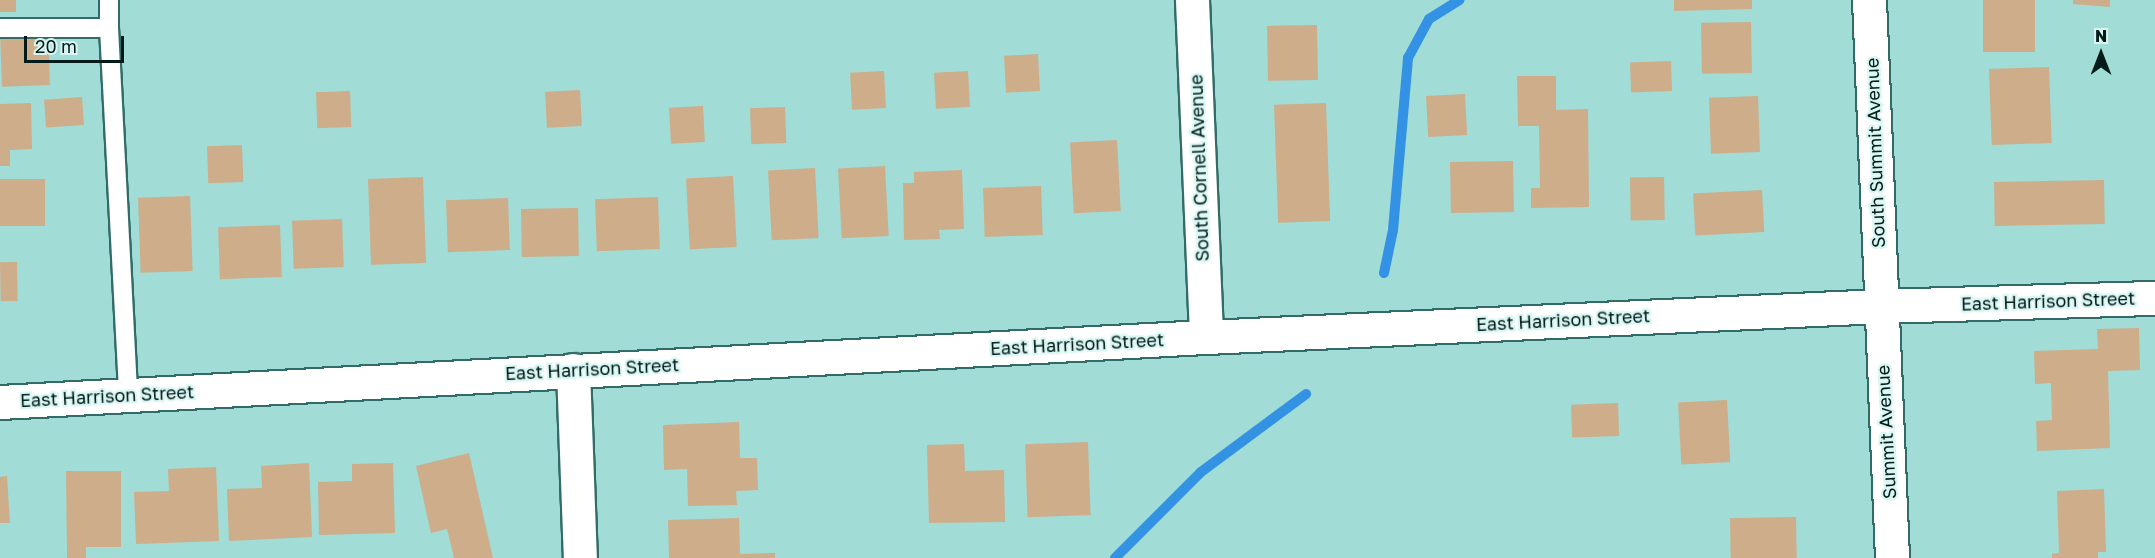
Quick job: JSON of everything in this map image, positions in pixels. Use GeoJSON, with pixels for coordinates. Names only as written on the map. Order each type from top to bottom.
{"type":"FeatureCollection","features":[{"type":"Feature","properties":{"kind":"street","name":"South Cornell Avenue"},"geometry":{"type":"LineString","coordinates":[[1192,0],[1206,337]]}},
{"type":"Feature","properties":{"kind":"street","name":"South Summit Avenue"},"geometry":{"type":"LineString","coordinates":[[1869,0],[1881,306]]}},
{"type":"Feature","properties":{"kind":"street","name":"East Harrison Street"},"geometry":{"type":"LineString","coordinates":[[0,402],[1206,337],[1881,306],[2155,298]]}},
{"type":"Feature","properties":{"kind":"street","name":"Summit Avenue"},"geometry":{"type":"LineString","coordinates":[[1881,306],[1892,558]]}},
{"type":"Feature","properties":{"kind":"street"},"geometry":{"type":"LineString","coordinates":[[573,370],[580,558]]}},
{"type":"Feature","properties":{"kind":"lane"},"geometry":{"type":"LineString","coordinates":[[109,0],[128,395]]}},
{"type":"Feature","properties":{"kind":"lane"},"geometry":{"type":"LineString","coordinates":[[0,28],[109,28]]}},
{"type":"Feature","properties":{"kind":"building"},"geometry":{"type":"Polygon","coordinates":[[[0,0],[16,0],[16,12],[0,12],[0,0]]]}},
{"type":"Feature","properties":{"kind":"building"},"geometry":{"type":"Polygon","coordinates":[[[1674,0],[1752,0],[1752,9],[1674,11],[1674,0]]]}},
{"type":"Feature","properties":{"kind":"building"},"geometry":{"type":"Polygon","coordinates":[[[1983,0],[2035,0],[2035,52],[1983,52],[1983,0]]]}},
{"type":"Feature","properties":{"kind":"building"},"geometry":{"type":"Polygon","coordinates":[[[2073,0],[2110,0],[2110,7],[2073,4],[2073,0]]]}},
{"type":"Feature","properties":{"kind":"building"},"geometry":{"type":"Polygon","coordinates":[[[1751,22],[1752,73],[1702,74],[1701,23],[1751,22]]]}},
{"type":"Feature","properties":{"kind":"building"},"geometry":{"type":"Polygon","coordinates":[[[1317,25],[1318,80],[1268,81],[1267,26],[1317,25]]]}},
{"type":"Feature","properties":{"kind":"building"},"geometry":{"type":"Polygon","coordinates":[[[48,30],[50,85],[2,87],[0,32],[48,30]]]}},
{"type":"Feature","properties":{"kind":"building"},"geometry":{"type":"Polygon","coordinates":[[[1038,54],[1040,91],[1006,93],[1004,56],[1038,54]]]}},
{"type":"Feature","properties":{"kind":"building"},"geometry":{"type":"Polygon","coordinates":[[[1671,61],[1672,91],[1631,92],[1630,62],[1671,61]]]}},
{"type":"Feature","properties":{"kind":"building"},"geometry":{"type":"Polygon","coordinates":[[[2049,67],[2052,143],[1992,145],[1989,69],[2049,67]]]}},
{"type":"Feature","properties":{"kind":"building"},"geometry":{"type":"Polygon","coordinates":[[[884,71],[886,108],[852,110],[850,73],[884,71]]]}},
{"type":"Feature","properties":{"kind":"building"},"geometry":{"type":"Polygon","coordinates":[[[968,71],[970,107],[936,109],[934,73],[968,71]]]}},
{"type":"Feature","properties":{"kind":"building"},"geometry":{"type":"Polygon","coordinates":[[[1517,76],[1556,76],[1556,110],[1588,109],[1589,207],[1531,208],[1531,188],[1540,188],[1539,126],[1518,126],[1517,76]]]}},
{"type":"Feature","properties":{"kind":"building"},"geometry":{"type":"Polygon","coordinates":[[[580,90],[582,126],[547,128],[545,92],[580,90]]]}},
{"type":"Feature","properties":{"kind":"building"},"geometry":{"type":"Polygon","coordinates":[[[350,91],[351,127],[317,128],[316,92],[350,91]]]}},
{"type":"Feature","properties":{"kind":"building"},"geometry":{"type":"Polygon","coordinates":[[[1465,94],[1467,135],[1428,137],[1426,96],[1465,94]]]}},
{"type":"Feature","properties":{"kind":"building"},"geometry":{"type":"Polygon","coordinates":[[[1758,96],[1760,152],[1711,154],[1709,98],[1758,96]]]}},
{"type":"Feature","properties":{"kind":"building"},"geometry":{"type":"Polygon","coordinates":[[[82,97],[84,125],[46,128],[44,100],[82,97]]]}},
{"type":"Feature","properties":{"kind":"building"},"geometry":{"type":"Polygon","coordinates":[[[31,103],[32,149],[10,150],[10,166],[0,166],[0,104],[31,103]]]}},
{"type":"Feature","properties":{"kind":"building"},"geometry":{"type":"Polygon","coordinates":[[[1326,103],[1330,221],[1278,223],[1274,105],[1326,103]]]}},
{"type":"Feature","properties":{"kind":"building"},"geometry":{"type":"Polygon","coordinates":[[[703,106],[705,142],[671,144],[669,108],[703,106]]]}},
{"type":"Feature","properties":{"kind":"building"},"geometry":{"type":"Polygon","coordinates":[[[785,107],[786,143],[751,144],[750,108],[785,107]]]}},
{"type":"Feature","properties":{"kind":"building"},"geometry":{"type":"Polygon","coordinates":[[[1117,140],[1121,211],[1074,213],[1070,142],[1117,140]]]}},
{"type":"Feature","properties":{"kind":"building"},"geometry":{"type":"Polygon","coordinates":[[[242,145],[243,182],[208,183],[207,146],[242,145]]]}},
{"type":"Feature","properties":{"kind":"building"},"geometry":{"type":"Polygon","coordinates":[[[1513,161],[1514,212],[1451,213],[1450,162],[1513,161]]]}},
{"type":"Feature","properties":{"kind":"building"},"geometry":{"type":"Polygon","coordinates":[[[885,166],[889,236],[842,238],[838,168],[885,166]]]}},
{"type":"Feature","properties":{"kind":"building"},"geometry":{"type":"Polygon","coordinates":[[[815,168],[819,238],[772,240],[768,170],[815,168]]]}},
{"type":"Feature","properties":{"kind":"building"},"geometry":{"type":"Polygon","coordinates":[[[962,170],[964,229],[939,230],[940,239],[904,240],[903,183],[914,183],[914,172],[962,170]]]}},
{"type":"Feature","properties":{"kind":"building"},"geometry":{"type":"Polygon","coordinates":[[[733,176],[737,247],[690,249],[686,178],[733,176]]]}},
{"type":"Feature","properties":{"kind":"building"},"geometry":{"type":"Polygon","coordinates":[[[423,177],[426,263],[371,265],[368,179],[423,177]]]}},
{"type":"Feature","properties":{"kind":"building"},"geometry":{"type":"Polygon","coordinates":[[[1664,177],[1665,220],[1631,221],[1630,178],[1664,177]]]}},
{"type":"Feature","properties":{"kind":"building"},"geometry":{"type":"Polygon","coordinates":[[[0,179],[45,179],[45,226],[0,226],[0,179]]]}},
{"type":"Feature","properties":{"kind":"building"},"geometry":{"type":"Polygon","coordinates":[[[2104,180],[2105,224],[1995,226],[1994,182],[2104,180]]]}},
{"type":"Feature","properties":{"kind":"building"},"geometry":{"type":"Polygon","coordinates":[[[1041,186],[1043,235],[985,237],[983,188],[1041,186]]]}},
{"type":"Feature","properties":{"kind":"building"},"geometry":{"type":"Polygon","coordinates":[[[1762,190],[1764,232],[1695,236],[1693,194],[1762,190]]]}},
{"type":"Feature","properties":{"kind":"building"},"geometry":{"type":"Polygon","coordinates":[[[190,196],[193,271],[141,273],[138,198],[190,196]]]}},
{"type":"Feature","properties":{"kind":"building"},"geometry":{"type":"Polygon","coordinates":[[[658,197],[660,249],[597,251],[595,199],[658,197]]]}},
{"type":"Feature","properties":{"kind":"building"},"geometry":{"type":"Polygon","coordinates":[[[508,198],[510,250],[448,252],[446,200],[508,198]]]}},
{"type":"Feature","properties":{"kind":"building"},"geometry":{"type":"Polygon","coordinates":[[[578,208],[579,256],[522,257],[521,209],[578,208]]]}},
{"type":"Feature","properties":{"kind":"building"},"geometry":{"type":"Polygon","coordinates":[[[342,219],[344,267],[294,269],[292,221],[342,219]]]}},
{"type":"Feature","properties":{"kind":"building"},"geometry":{"type":"Polygon","coordinates":[[[280,225],[282,277],[220,279],[218,227],[280,225]]]}},
{"type":"Feature","properties":{"kind":"building"},"geometry":{"type":"Polygon","coordinates":[[[0,262],[17,262],[18,301],[1,301],[0,262]]]}},
{"type":"Feature","properties":{"kind":"building"},"geometry":{"type":"Polygon","coordinates":[[[2139,328],[2140,370],[2108,371],[2110,448],[2037,451],[2036,421],[2052,420],[2051,383],[2035,384],[2034,351],[2098,349],[2097,329],[2139,328]]]}},
{"type":"Feature","properties":{"kind":"building"},"geometry":{"type":"Polygon","coordinates":[[[1727,400],[1730,462],[1681,464],[1678,403],[1727,400]]]}},
{"type":"Feature","properties":{"kind":"building"},"geometry":{"type":"Polygon","coordinates":[[[1618,403],[1619,436],[1572,438],[1571,405],[1618,403]]]}},
{"type":"Feature","properties":{"kind":"building"},"geometry":{"type":"Polygon","coordinates":[[[739,422],[740,458],[757,458],[758,490],[736,491],[737,505],[688,506],[687,469],[664,470],[663,425],[739,422]]]}},
{"type":"Feature","properties":{"kind":"building"},"geometry":{"type":"Polygon","coordinates":[[[1088,442],[1091,515],[1028,517],[1025,444],[1088,442]]]}},
{"type":"Feature","properties":{"kind":"building"},"geometry":{"type":"Polygon","coordinates":[[[964,444],[965,471],[1004,470],[1005,522],[929,523],[927,445],[964,444]]]}},
{"type":"Feature","properties":{"kind":"building"},"geometry":{"type":"Polygon","coordinates":[[[469,453],[493,558],[454,558],[447,529],[431,533],[416,466],[469,453]]]}},
{"type":"Feature","properties":{"kind":"building"},"geometry":{"type":"Polygon","coordinates":[[[309,463],[312,537],[229,541],[227,489],[262,488],[261,466],[309,463]]]}},
{"type":"Feature","properties":{"kind":"building"},"geometry":{"type":"Polygon","coordinates":[[[393,463],[395,533],[319,535],[318,482],[352,481],[352,464],[393,463]]]}},
{"type":"Feature","properties":{"kind":"building"},"geometry":{"type":"Polygon","coordinates":[[[216,467],[219,541],[136,544],[134,492],[169,491],[168,469],[216,467]]]}},
{"type":"Feature","properties":{"kind":"building"},"geometry":{"type":"Polygon","coordinates":[[[66,471],[121,471],[121,547],[86,547],[86,558],[67,558],[66,471]]]}},
{"type":"Feature","properties":{"kind":"building"},"geometry":{"type":"Polygon","coordinates":[[[7,476],[10,523],[0,523],[0,477],[7,476]]]}},
{"type":"Feature","properties":{"kind":"building"},"geometry":{"type":"Polygon","coordinates":[[[2104,489],[2106,552],[2098,552],[2098,558],[2052,558],[2052,554],[2059,553],[2057,491],[2104,489]]]}},
{"type":"Feature","properties":{"kind":"building"},"geometry":{"type":"Polygon","coordinates":[[[1796,517],[1797,558],[1731,558],[1730,518],[1796,517]]]}},
{"type":"Feature","properties":{"kind":"building"},"geometry":{"type":"Polygon","coordinates":[[[739,518],[740,554],[775,553],[775,558],[669,558],[668,520],[739,518]]]}},
{"type":"Feature","properties":{"kind":"waterway"},"geometry":{"type":"LineString","coordinates":[[1384,273],[1393,230],[1408,58],[1429,19],[1460,0]]}},
{"type":"Feature","properties":{"kind":"waterway"},"geometry":{"type":"LineString","coordinates":[[1115,558],[1201,472],[1306,394]]}}]}
